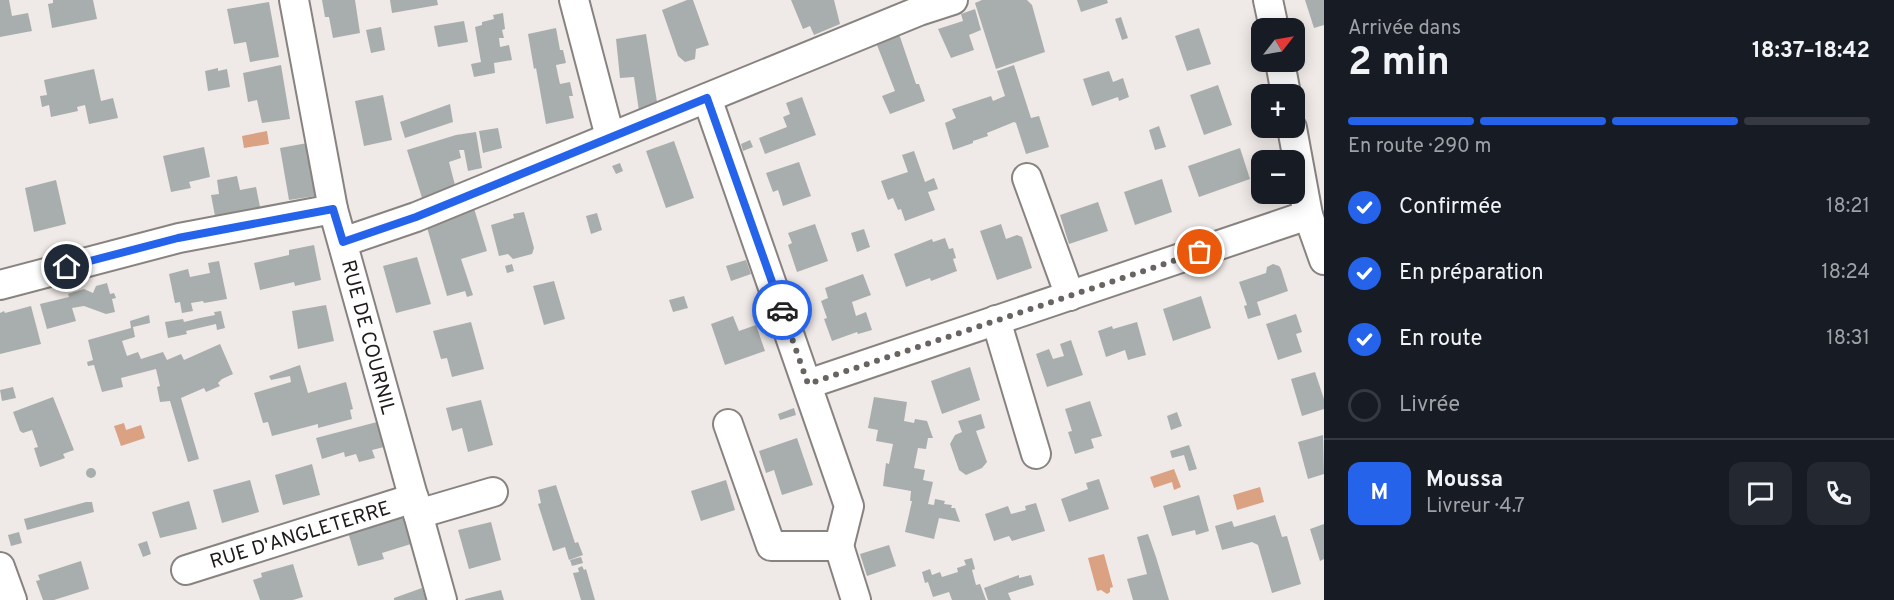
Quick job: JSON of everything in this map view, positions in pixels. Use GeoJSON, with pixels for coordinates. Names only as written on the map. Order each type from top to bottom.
{"type":"FeatureCollection","features":[{"type":"Feature","properties":{"kind":"street","name":"RUE DE COURNIL"},"geometry":{"type":"LineString","coordinates":[[294,0],[333,209],[442,600]]}},
{"type":"Feature","properties":{"kind":"street"},"geometry":{"type":"LineString","coordinates":[[574,0],[610,137]]}},
{"type":"Feature","properties":{"kind":"street"},"geometry":{"type":"LineString","coordinates":[[343,242],[416,217],[707,98],[918,6],[953,0]]}},
{"type":"Feature","properties":{"kind":"street"},"geometry":{"type":"LineString","coordinates":[[1268,0],[1272,18]]}},
{"type":"Feature","properties":{"kind":"street"},"geometry":{"type":"LineString","coordinates":[[707,98],[849,506],[839,546],[856,600]]}},
{"type":"Feature","properties":{"kind":"street"},"geometry":{"type":"LineString","coordinates":[[1294,138],[1308,215],[1324,260]]}},
{"type":"Feature","properties":{"kind":"street"},"geometry":{"type":"LineString","coordinates":[[1027,178],[1070,296]]}},
{"type":"Feature","properties":{"kind":"street"},"geometry":{"type":"LineString","coordinates":[[0,285],[178,238],[333,209]]}},
{"type":"Feature","properties":{"kind":"street"},"geometry":{"type":"LineString","coordinates":[[808,384],[1308,215]]}},
{"type":"Feature","properties":{"kind":"street"},"geometry":{"type":"LineString","coordinates":[[996,320],[1036,454]]}},
{"type":"Feature","properties":{"kind":"street"},"geometry":{"type":"LineString","coordinates":[[728,424],[771,546],[839,546]]}},
{"type":"Feature","properties":{"kind":"street","name":"RUE D'ANGLETERRE"},"geometry":{"type":"LineString","coordinates":[[186,570],[416,506],[493,492]]}},
{"type":"Feature","properties":{"kind":"street"},"geometry":{"type":"LineString","coordinates":[[0,567],[12,600]]}},
{"type":"Feature","properties":{"kind":"shaded area"},"geometry":{"type":"Polygon","coordinates":[[[267,131],[269,144],[244,148],[242,136],[267,131]]]}},
{"type":"Feature","properties":{"kind":"shaded area"},"geometry":{"type":"Polygon","coordinates":[[[124,423],[126,430],[141,425],[145,438],[121,446],[114,426],[124,423]]]}},
{"type":"Feature","properties":{"kind":"shaded area"},"geometry":{"type":"Polygon","coordinates":[[[1174,469],[1181,487],[1174,490],[1172,482],[1154,488],[1150,477],[1174,469]]]}},
{"type":"Feature","properties":{"kind":"shaded area"},"geometry":{"type":"Polygon","coordinates":[[[1260,487],[1264,502],[1237,510],[1233,495],[1260,487]]]}},
{"type":"Feature","properties":{"kind":"shaded area"},"geometry":{"type":"Polygon","coordinates":[[[1104,554],[1113,587],[1107,594],[1101,590],[1097,591],[1088,558],[1104,554]]]}},
{"type":"Feature","properties":{"kind":"building"},"geometry":{"type":"Polygon","coordinates":[[[0,0],[9,0],[12,16],[28,13],[32,31],[0,37],[0,0]]]}},
{"type":"Feature","properties":{"kind":"building"},"geometry":{"type":"Polygon","coordinates":[[[53,0],[93,0],[97,19],[52,28],[48,4],[53,3],[53,0]]]}},
{"type":"Feature","properties":{"kind":"building"},"geometry":{"type":"Polygon","coordinates":[[[322,0],[355,0],[360,33],[333,38],[329,17],[325,17],[322,0]]]}},
{"type":"Feature","properties":{"kind":"building"},"geometry":{"type":"Polygon","coordinates":[[[390,0],[437,0],[438,5],[392,13],[390,0]]]}},
{"type":"Feature","properties":{"kind":"building"},"geometry":{"type":"Polygon","coordinates":[[[687,0],[693,0],[709,45],[696,49],[695,59],[685,62],[678,56],[662,10],[687,0]]]}},
{"type":"Feature","properties":{"kind":"building"},"geometry":{"type":"Polygon","coordinates":[[[791,0],[834,0],[840,24],[814,35],[810,26],[803,29],[791,0]]]}},
{"type":"Feature","properties":{"kind":"building"},"geometry":{"type":"Polygon","coordinates":[[[982,0],[1027,0],[1032,5],[1045,52],[996,69],[975,3],[982,0]]]}},
{"type":"Feature","properties":{"kind":"building"},"geometry":{"type":"Polygon","coordinates":[[[1077,0],[1107,0],[1108,3],[1081,12],[1077,0]]]}},
{"type":"Feature","properties":{"kind":"building"},"geometry":{"type":"Polygon","coordinates":[[[1305,0],[1324,0],[1324,25],[1314,28],[1305,0]]]}},
{"type":"Feature","properties":{"kind":"building"},"geometry":{"type":"Polygon","coordinates":[[[269,2],[279,57],[250,62],[246,42],[234,44],[227,9],[269,2]]]}},
{"type":"Feature","properties":{"kind":"building"},"geometry":{"type":"Polygon","coordinates":[[[975,9],[981,30],[969,35],[974,50],[951,58],[938,29],[963,21],[961,14],[975,9]]]}},
{"type":"Feature","properties":{"kind":"building"},"geometry":{"type":"Polygon","coordinates":[[[503,13],[505,29],[502,30],[504,38],[499,38],[500,47],[509,45],[512,60],[494,63],[495,73],[474,77],[471,64],[481,62],[475,27],[482,25],[482,22],[494,19],[493,15],[503,13]]]}},
{"type":"Feature","properties":{"kind":"building"},"geometry":{"type":"Polygon","coordinates":[[[1121,17],[1128,38],[1122,40],[1115,19],[1121,17]]]}},
{"type":"Feature","properties":{"kind":"building"},"geometry":{"type":"Polygon","coordinates":[[[464,21],[468,42],[438,47],[434,26],[464,21]]]}},
{"type":"Feature","properties":{"kind":"building"},"geometry":{"type":"Polygon","coordinates":[[[381,27],[385,50],[371,53],[366,30],[381,27]]]}},
{"type":"Feature","properties":{"kind":"building"},"geometry":{"type":"Polygon","coordinates":[[[556,28],[560,50],[563,50],[566,63],[556,65],[558,75],[560,84],[570,82],[573,96],[569,96],[574,118],[546,124],[528,34],[556,28]]]}},
{"type":"Feature","properties":{"kind":"building"},"geometry":{"type":"Polygon","coordinates":[[[1199,28],[1211,64],[1187,71],[1175,36],[1199,28]]]}},
{"type":"Feature","properties":{"kind":"building"},"geometry":{"type":"Polygon","coordinates":[[[898,31],[916,84],[919,84],[925,101],[890,114],[882,96],[895,91],[875,40],[898,31]]]}},
{"type":"Feature","properties":{"kind":"building"},"geometry":{"type":"Polygon","coordinates":[[[646,34],[657,102],[639,111],[634,77],[620,78],[616,39],[646,34]]]}},
{"type":"Feature","properties":{"kind":"building"},"geometry":{"type":"Polygon","coordinates":[[[281,65],[290,119],[262,123],[257,100],[248,102],[243,73],[281,65]]]}},
{"type":"Feature","properties":{"kind":"building"},"geometry":{"type":"Polygon","coordinates":[[[1014,65],[1031,118],[1039,116],[1049,147],[1026,154],[1014,122],[987,133],[988,136],[973,141],[973,143],[953,150],[945,123],[956,118],[952,109],[991,96],[993,101],[1005,96],[997,71],[1014,65]]]}},
{"type":"Feature","properties":{"kind":"building"},"geometry":{"type":"Polygon","coordinates":[[[218,68],[218,71],[227,69],[230,87],[208,91],[205,71],[218,68]]]}},
{"type":"Feature","properties":{"kind":"building"},"geometry":{"type":"Polygon","coordinates":[[[94,69],[101,101],[113,98],[118,118],[89,124],[85,105],[77,107],[78,111],[51,117],[49,105],[42,107],[40,96],[47,95],[44,80],[94,69]]]}},
{"type":"Feature","properties":{"kind":"building"},"geometry":{"type":"Polygon","coordinates":[[[1109,71],[1113,82],[1123,78],[1129,97],[1119,101],[1118,97],[1092,106],[1083,79],[1109,71]]]}},
{"type":"Feature","properties":{"kind":"building"},"geometry":{"type":"Polygon","coordinates":[[[1218,85],[1232,125],[1204,135],[1190,95],[1218,85]]]}},
{"type":"Feature","properties":{"kind":"building"},"geometry":{"type":"Polygon","coordinates":[[[383,95],[392,140],[364,146],[355,101],[383,95]]]}},
{"type":"Feature","properties":{"kind":"building"},"geometry":{"type":"Polygon","coordinates":[[[802,97],[816,135],[765,154],[759,138],[787,127],[783,117],[790,114],[786,103],[802,97]]]}},
{"type":"Feature","properties":{"kind":"building"},"geometry":{"type":"Polygon","coordinates":[[[450,104],[453,122],[405,138],[400,122],[450,104]]]}},
{"type":"Feature","properties":{"kind":"building"},"geometry":{"type":"Polygon","coordinates":[[[1159,126],[1166,147],[1155,150],[1149,130],[1159,126]]]}},
{"type":"Feature","properties":{"kind":"building"},"geometry":{"type":"Polygon","coordinates":[[[498,128],[502,148],[483,153],[479,131],[498,128]]]}},
{"type":"Feature","properties":{"kind":"building"},"geometry":{"type":"Polygon","coordinates":[[[476,132],[482,168],[468,171],[464,150],[459,150],[461,158],[449,162],[456,189],[423,201],[407,150],[456,135],[476,132]]]}},
{"type":"Feature","properties":{"kind":"building"},"geometry":{"type":"Polygon","coordinates":[[[750,140],[753,147],[743,151],[741,144],[750,140]]]}},
{"type":"Feature","properties":{"kind":"building"},"geometry":{"type":"Polygon","coordinates":[[[674,141],[694,198],[666,208],[646,151],[674,141]]]}},
{"type":"Feature","properties":{"kind":"building"},"geometry":{"type":"Polygon","coordinates":[[[313,142],[322,195],[289,200],[280,148],[313,142]]]}},
{"type":"Feature","properties":{"kind":"building"},"geometry":{"type":"Polygon","coordinates":[[[204,147],[210,177],[189,182],[191,188],[171,192],[163,156],[204,147]]]}},
{"type":"Feature","properties":{"kind":"building"},"geometry":{"type":"Polygon","coordinates":[[[1240,148],[1250,179],[1199,197],[1188,166],[1240,148]]]}},
{"type":"Feature","properties":{"kind":"building"},"geometry":{"type":"Polygon","coordinates":[[[914,151],[925,182],[934,178],[938,189],[928,192],[935,210],[905,221],[901,209],[898,210],[893,198],[888,200],[881,181],[908,172],[902,155],[914,151]]]}},
{"type":"Feature","properties":{"kind":"building"},"geometry":{"type":"Polygon","coordinates":[[[799,162],[811,196],[783,206],[778,190],[773,192],[766,173],[799,162]]]}},
{"type":"Feature","properties":{"kind":"building"},"geometry":{"type":"Polygon","coordinates":[[[620,163],[623,171],[616,174],[612,166],[620,163]]]}},
{"type":"Feature","properties":{"kind":"building"},"geometry":{"type":"Polygon","coordinates":[[[237,176],[240,190],[256,187],[260,207],[215,216],[211,195],[219,194],[217,180],[237,176]]]}},
{"type":"Feature","properties":{"kind":"building"},"geometry":{"type":"Polygon","coordinates":[[[1162,179],[1172,212],[1135,225],[1124,192],[1162,179]]]}},
{"type":"Feature","properties":{"kind":"building"},"geometry":{"type":"Polygon","coordinates":[[[56,180],[66,224],[34,232],[25,188],[56,180]]]}},
{"type":"Feature","properties":{"kind":"building"},"geometry":{"type":"Polygon","coordinates":[[[1098,202],[1108,231],[1069,244],[1060,215],[1098,202]]]}},
{"type":"Feature","properties":{"kind":"building"},"geometry":{"type":"Polygon","coordinates":[[[473,205],[487,251],[461,259],[473,295],[467,297],[465,291],[447,296],[426,224],[473,205]]]}},
{"type":"Feature","properties":{"kind":"building"},"geometry":{"type":"Polygon","coordinates":[[[524,212],[534,248],[532,254],[513,259],[508,254],[499,256],[491,225],[514,218],[513,214],[524,212]]]}},
{"type":"Feature","properties":{"kind":"building"},"geometry":{"type":"Polygon","coordinates":[[[597,213],[602,230],[591,234],[586,216],[597,213]]]}},
{"type":"Feature","properties":{"kind":"building"},"geometry":{"type":"Polygon","coordinates":[[[815,224],[828,261],[797,272],[788,245],[792,243],[788,233],[815,224]]]}},
{"type":"Feature","properties":{"kind":"building"},"geometry":{"type":"Polygon","coordinates":[[[1001,224],[1006,239],[1017,235],[1022,237],[1032,268],[997,280],[980,231],[1001,224]]]}},
{"type":"Feature","properties":{"kind":"building"},"geometry":{"type":"Polygon","coordinates":[[[864,229],[870,247],[857,252],[851,233],[864,229]]]}},
{"type":"Feature","properties":{"kind":"building"},"geometry":{"type":"Polygon","coordinates":[[[945,238],[949,249],[953,248],[956,258],[953,259],[957,271],[906,287],[894,254],[932,239],[933,242],[945,238]]]}},
{"type":"Feature","properties":{"kind":"building"},"geometry":{"type":"Polygon","coordinates":[[[314,245],[321,280],[295,286],[294,282],[260,290],[254,263],[289,255],[289,250],[314,245]]]}},
{"type":"Feature","properties":{"kind":"building"},"geometry":{"type":"Polygon","coordinates":[[[417,257],[431,304],[396,313],[383,266],[417,257]]]}},
{"type":"Feature","properties":{"kind":"building"},"geometry":{"type":"Polygon","coordinates":[[[746,260],[751,274],[731,281],[726,266],[746,260]]]}},
{"type":"Feature","properties":{"kind":"building"},"geometry":{"type":"Polygon","coordinates":[[[219,261],[227,299],[191,303],[193,311],[182,313],[180,302],[175,303],[169,274],[188,269],[190,277],[210,273],[208,263],[219,261]]]}},
{"type":"Feature","properties":{"kind":"building"},"geometry":{"type":"Polygon","coordinates":[[[512,264],[514,271],[507,273],[505,266],[512,264]]]}},
{"type":"Feature","properties":{"kind":"building"},"geometry":{"type":"Polygon","coordinates":[[[1273,264],[1281,269],[1288,291],[1257,302],[1261,315],[1248,319],[1244,306],[1247,305],[1239,282],[1266,273],[1267,267],[1273,264]]]}},
{"type":"Feature","properties":{"kind":"building"},"geometry":{"type":"Polygon","coordinates":[[[863,274],[871,295],[852,302],[856,316],[866,312],[872,330],[858,334],[857,332],[832,341],[824,319],[827,318],[821,301],[828,298],[825,288],[863,274]]]}},
{"type":"Feature","properties":{"kind":"building"},"geometry":{"type":"Polygon","coordinates":[[[554,281],[565,319],[544,325],[533,286],[554,281]]]}},
{"type":"Feature","properties":{"kind":"building"},"geometry":{"type":"Polygon","coordinates":[[[107,283],[110,294],[114,293],[116,298],[112,299],[115,312],[106,314],[84,306],[72,308],[76,321],[47,329],[40,304],[69,297],[68,294],[84,289],[93,293],[96,286],[107,283]]]}},
{"type":"Feature","properties":{"kind":"building"},"geometry":{"type":"Polygon","coordinates":[[[684,296],[688,308],[673,312],[669,300],[684,296]]]}},
{"type":"Feature","properties":{"kind":"building"},"geometry":{"type":"Polygon","coordinates":[[[1201,296],[1211,328],[1173,341],[1163,309],[1201,296]]]}},
{"type":"Feature","properties":{"kind":"building"},"geometry":{"type":"Polygon","coordinates":[[[326,305],[334,341],[298,349],[292,311],[326,305]]]}},
{"type":"Feature","properties":{"kind":"building"},"geometry":{"type":"Polygon","coordinates":[[[31,306],[41,344],[0,354],[0,313],[31,306]]]}},
{"type":"Feature","properties":{"kind":"building"},"geometry":{"type":"Polygon","coordinates":[[[221,311],[225,328],[217,330],[216,324],[168,338],[165,322],[183,319],[184,322],[215,315],[214,312],[221,311]]]}},
{"type":"Feature","properties":{"kind":"building"},"geometry":{"type":"Polygon","coordinates":[[[1296,314],[1302,332],[1296,334],[1302,352],[1278,360],[1266,324],[1296,314]]]}},
{"type":"Feature","properties":{"kind":"building"},"geometry":{"type":"Polygon","coordinates":[[[149,315],[150,323],[133,327],[135,337],[122,341],[127,356],[138,352],[141,359],[163,352],[167,360],[181,354],[184,360],[220,344],[233,374],[222,379],[218,383],[220,386],[206,392],[204,388],[181,398],[199,459],[188,462],[170,401],[160,402],[157,387],[160,386],[156,369],[121,378],[123,387],[102,392],[94,365],[88,366],[87,362],[93,360],[88,340],[131,328],[130,321],[149,315]]]}},
{"type":"Feature","properties":{"kind":"building"},"geometry":{"type":"Polygon","coordinates":[[[733,316],[739,331],[756,325],[765,351],[725,365],[711,324],[733,316]]]}},
{"type":"Feature","properties":{"kind":"building"},"geometry":{"type":"Polygon","coordinates":[[[471,322],[484,369],[452,377],[447,358],[441,359],[433,331],[471,322]]]}},
{"type":"Feature","properties":{"kind":"building"},"geometry":{"type":"Polygon","coordinates":[[[1137,322],[1146,355],[1128,360],[1125,350],[1106,357],[1098,331],[1137,322]]]}},
{"type":"Feature","properties":{"kind":"building"},"geometry":{"type":"Polygon","coordinates":[[[1071,340],[1083,375],[1047,387],[1036,354],[1049,349],[1053,359],[1064,356],[1060,344],[1071,340]]]}},
{"type":"Feature","properties":{"kind":"building"},"geometry":{"type":"Polygon","coordinates":[[[300,365],[308,393],[346,382],[353,409],[350,410],[352,419],[318,428],[318,424],[272,436],[268,422],[263,423],[254,393],[291,382],[290,376],[271,380],[269,376],[300,365]]]}},
{"type":"Feature","properties":{"kind":"building"},"geometry":{"type":"Polygon","coordinates":[[[970,367],[980,400],[942,414],[931,381],[970,367]]]}},
{"type":"Feature","properties":{"kind":"building"},"geometry":{"type":"Polygon","coordinates":[[[1315,372],[1324,399],[1324,409],[1302,416],[1291,379],[1315,372]]]}},
{"type":"Feature","properties":{"kind":"building"},"geometry":{"type":"Polygon","coordinates":[[[13,387],[16,398],[2,401],[0,390],[13,387]]]}},
{"type":"Feature","properties":{"kind":"building"},"geometry":{"type":"Polygon","coordinates":[[[53,397],[74,450],[63,454],[65,458],[40,467],[34,448],[38,447],[32,430],[23,433],[20,431],[13,412],[53,397]]]}},
{"type":"Feature","properties":{"kind":"building"},"geometry":{"type":"Polygon","coordinates":[[[874,397],[907,402],[904,421],[914,423],[915,419],[927,421],[933,438],[928,438],[926,449],[918,448],[914,468],[925,470],[923,480],[933,482],[928,504],[934,505],[935,499],[945,501],[944,504],[955,508],[960,522],[939,518],[934,539],[905,532],[912,501],[910,501],[911,491],[883,486],[886,463],[889,464],[893,444],[876,441],[878,430],[868,428],[874,397]]]}},
{"type":"Feature","properties":{"kind":"building"},"geometry":{"type":"Polygon","coordinates":[[[481,400],[493,445],[468,452],[462,428],[452,431],[446,408],[481,400]]]}},
{"type":"Feature","properties":{"kind":"building"},"geometry":{"type":"Polygon","coordinates":[[[1090,401],[1102,436],[1091,439],[1094,448],[1075,454],[1068,432],[1072,431],[1065,409],[1090,401]]]}},
{"type":"Feature","properties":{"kind":"building"},"geometry":{"type":"Polygon","coordinates":[[[794,408],[796,415],[780,420],[778,414],[794,408]]]}},
{"type":"Feature","properties":{"kind":"building"},"geometry":{"type":"Polygon","coordinates":[[[1177,412],[1182,426],[1171,430],[1167,416],[1177,412]]]}},
{"type":"Feature","properties":{"kind":"building"},"geometry":{"type":"Polygon","coordinates":[[[981,414],[985,428],[976,431],[987,462],[982,468],[966,475],[959,470],[950,444],[955,435],[962,432],[958,421],[981,414]]]}},
{"type":"Feature","properties":{"kind":"building"},"geometry":{"type":"Polygon","coordinates":[[[377,422],[384,447],[372,450],[375,458],[359,462],[356,454],[345,457],[344,452],[322,459],[316,438],[377,422]]]}},
{"type":"Feature","properties":{"kind":"building"},"geometry":{"type":"Polygon","coordinates":[[[1323,435],[1324,474],[1308,479],[1298,442],[1323,435]]]}},
{"type":"Feature","properties":{"kind":"building"},"geometry":{"type":"Polygon","coordinates":[[[797,438],[813,485],[782,495],[774,470],[766,473],[759,451],[797,438]]]}},
{"type":"Feature","properties":{"kind":"building"},"geometry":{"type":"Polygon","coordinates":[[[1189,445],[1197,469],[1189,471],[1184,455],[1172,458],[1170,451],[1189,445]]]}},
{"type":"Feature","properties":{"kind":"building"},"geometry":{"type":"Polygon","coordinates":[[[312,464],[320,495],[283,505],[275,475],[312,464]]]}},
{"type":"Feature","properties":{"kind":"building"},"geometry":{"type":"Polygon","coordinates":[[[91,468],[96,473],[91,478],[86,473],[91,468]]]}},
{"type":"Feature","properties":{"kind":"building"},"geometry":{"type":"Polygon","coordinates":[[[1099,479],[1109,509],[1069,522],[1061,499],[1088,489],[1086,483],[1099,479]]]}},
{"type":"Feature","properties":{"kind":"building"},"geometry":{"type":"Polygon","coordinates":[[[250,480],[259,512],[222,523],[213,490],[250,480]]]}},
{"type":"Feature","properties":{"kind":"building"},"geometry":{"type":"Polygon","coordinates":[[[726,480],[735,510],[701,521],[691,491],[726,480]]]}},
{"type":"Feature","properties":{"kind":"building"},"geometry":{"type":"Polygon","coordinates":[[[556,485],[575,543],[578,542],[583,555],[569,560],[565,547],[553,551],[538,504],[541,503],[538,490],[556,485]]]}},
{"type":"Feature","properties":{"kind":"building"},"geometry":{"type":"Polygon","coordinates":[[[1199,495],[1209,531],[1196,535],[1195,530],[1172,536],[1163,506],[1199,495]]]}},
{"type":"Feature","properties":{"kind":"building"},"geometry":{"type":"Polygon","coordinates":[[[189,501],[197,529],[160,538],[152,512],[189,501]]]}},
{"type":"Feature","properties":{"kind":"building"},"geometry":{"type":"Polygon","coordinates":[[[92,502],[94,512],[27,530],[24,519],[92,502]]]}},
{"type":"Feature","properties":{"kind":"building"},"geometry":{"type":"Polygon","coordinates":[[[1036,503],[1045,531],[1012,541],[1009,536],[994,541],[985,514],[1008,506],[1011,514],[1026,510],[1025,506],[1036,503]]]}},
{"type":"Feature","properties":{"kind":"building"},"geometry":{"type":"Polygon","coordinates":[[[1275,515],[1282,537],[1287,536],[1301,584],[1272,593],[1258,545],[1252,542],[1222,550],[1215,526],[1232,521],[1234,527],[1275,515]]]}},
{"type":"Feature","properties":{"kind":"building"},"geometry":{"type":"Polygon","coordinates":[[[403,516],[411,544],[382,553],[384,559],[358,566],[348,532],[403,516]]]}},
{"type":"Feature","properties":{"kind":"building"},"geometry":{"type":"Polygon","coordinates":[[[491,522],[501,560],[469,569],[458,530],[491,522]]]}},
{"type":"Feature","properties":{"kind":"building"},"geometry":{"type":"Polygon","coordinates":[[[1324,524],[1324,559],[1320,561],[1310,529],[1324,524]]]}},
{"type":"Feature","properties":{"kind":"building"},"geometry":{"type":"Polygon","coordinates":[[[19,532],[22,543],[11,546],[8,535],[19,532]]]}},
{"type":"Feature","properties":{"kind":"building"},"geometry":{"type":"Polygon","coordinates":[[[1148,534],[1169,600],[1133,600],[1127,579],[1147,574],[1137,537],[1148,534]]]}},
{"type":"Feature","properties":{"kind":"building"},"geometry":{"type":"Polygon","coordinates":[[[147,541],[151,554],[143,557],[138,544],[147,541]]]}},
{"type":"Feature","properties":{"kind":"building"},"geometry":{"type":"Polygon","coordinates":[[[889,545],[896,566],[867,576],[860,554],[889,545]]]}},
{"type":"Feature","properties":{"kind":"building"},"geometry":{"type":"Polygon","coordinates":[[[581,557],[583,563],[572,566],[570,560],[581,557]]]}},
{"type":"Feature","properties":{"kind":"building"},"geometry":{"type":"Polygon","coordinates":[[[972,558],[976,585],[980,584],[986,600],[952,600],[949,592],[933,597],[922,572],[930,569],[932,575],[940,572],[942,577],[958,572],[957,568],[966,565],[964,560],[972,558]]]}},
{"type":"Feature","properties":{"kind":"building"},"geometry":{"type":"Polygon","coordinates":[[[81,561],[89,589],[54,600],[43,600],[36,581],[40,580],[38,575],[81,561]]]}},
{"type":"Feature","properties":{"kind":"building"},"geometry":{"type":"Polygon","coordinates":[[[293,564],[303,597],[293,600],[260,600],[253,580],[262,577],[261,573],[293,564]]]}},
{"type":"Feature","properties":{"kind":"building"},"geometry":{"type":"Polygon","coordinates":[[[582,566],[584,570],[586,569],[595,600],[581,600],[573,573],[579,572],[578,568],[582,566]]]}},
{"type":"Feature","properties":{"kind":"building"},"geometry":{"type":"Polygon","coordinates":[[[1019,575],[1019,578],[1031,575],[1034,585],[1008,593],[1011,600],[988,600],[984,588],[1019,575]]]}},
{"type":"Feature","properties":{"kind":"building"},"geometry":{"type":"Polygon","coordinates":[[[422,588],[426,600],[394,600],[394,598],[422,588]]]}},
{"type":"Feature","properties":{"kind":"building"},"geometry":{"type":"Polygon","coordinates":[[[501,590],[504,600],[465,600],[465,599],[501,590]]]}},
{"type":"Feature","properties":{"kind":"way so far"},"geometry":{"type":"LineString","coordinates":[[782,310],[808,384],[1200,252]]}},
{"type":"Feature","properties":{"kind":"route"},"geometry":{"type":"LineString","coordinates":[[67,267],[178,238],[333,209],[343,242],[416,217],[707,98],[782,310]]}}]}
